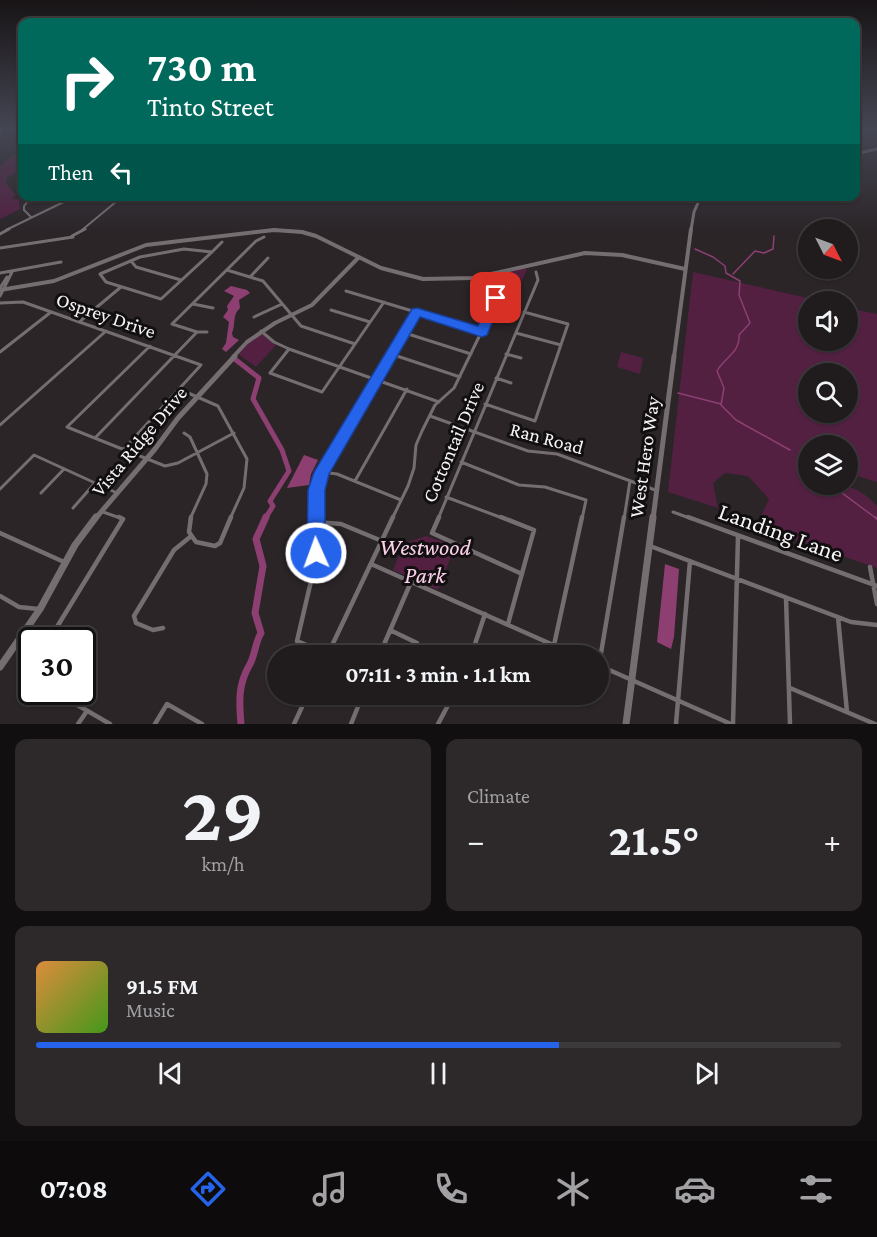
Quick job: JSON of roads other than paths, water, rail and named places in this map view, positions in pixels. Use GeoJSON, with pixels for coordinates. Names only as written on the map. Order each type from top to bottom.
{"type":"FeatureCollection","features":[{"type":"Feature","properties":{"kind":"street"},"geometry":{"type":"LineString","coordinates":[[28,201],[24,210],[31,217]]}},
{"type":"Feature","properties":{"kind":"street"},"geometry":{"type":"LineString","coordinates":[[0,234],[65,201]]}},
{"type":"Feature","properties":{"kind":"street"},"geometry":{"type":"LineString","coordinates":[[0,248],[71,237],[90,226],[118,201]]}},
{"type":"Feature","properties":{"kind":"street","name":"West Hero Way"},"geometry":{"type":"LineString","coordinates":[[626,724],[685,269],[694,212],[699,201]]}},
{"type":"Feature","properties":{"kind":"street"},"geometry":{"type":"LineString","coordinates":[[0,228],[6,230]]}},
{"type":"Feature","properties":{"kind":"street"},"geometry":{"type":"LineString","coordinates":[[2,289],[54,281],[128,250],[181,240],[265,231],[288,231],[322,238],[393,273],[423,279],[447,280],[486,275],[574,255],[597,253],[622,255],[685,269]]}},
{"type":"Feature","properties":{"kind":"street"},"geometry":{"type":"LineString","coordinates":[[207,332],[197,332],[172,324],[258,239],[264,237]]}},
{"type":"Feature","properties":{"kind":"street"},"geometry":{"type":"LineString","coordinates":[[178,251],[181,240]]}},
{"type":"Feature","properties":{"kind":"street"},"geometry":{"type":"LineString","coordinates":[[213,252],[199,249],[178,251],[131,260],[100,274],[106,282],[161,298],[213,252],[222,242]]}},
{"type":"Feature","properties":{"kind":"street"},"geometry":{"type":"LineString","coordinates":[[250,277],[268,258]]}},
{"type":"Feature","properties":{"kind":"street","name":"Vista Ridge Drive"},"geometry":{"type":"LineString","coordinates":[[0,667],[40,609],[65,563],[101,511],[198,396],[247,342],[261,331],[312,305],[342,273],[361,258]]}},
{"type":"Feature","properties":{"kind":"street"},"geometry":{"type":"LineString","coordinates":[[131,260],[136,267],[181,279]]}},
{"type":"Feature","properties":{"kind":"street"},"geometry":{"type":"LineString","coordinates":[[0,273],[61,262]]}},
{"type":"Feature","properties":{"kind":"street"},"geometry":{"type":"LineString","coordinates":[[227,270],[265,283],[269,291],[301,326],[355,344]]}},
{"type":"Feature","properties":{"kind":"street"},"geometry":{"type":"LineString","coordinates":[[0,296],[10,272]]}},
{"type":"Feature","properties":{"kind":"street","name":"Cottontail Drive"},"geometry":{"type":"LineString","coordinates":[[522,574],[432,534],[538,280],[537,272]]}},
{"type":"Feature","properties":{"kind":"street"},"geometry":{"type":"LineString","coordinates":[[333,645],[401,500],[414,468],[416,445],[439,402],[454,388],[482,332],[496,298],[494,288],[486,275]]}},
{"type":"Feature","properties":{"kind":"street"},"geometry":{"type":"LineString","coordinates":[[79,322],[121,287]]}},
{"type":"Feature","properties":{"kind":"street"},"geometry":{"type":"LineString","coordinates":[[346,291],[482,332]]}},
{"type":"Feature","properties":{"kind":"street","name":"Osprey Drive"},"geometry":{"type":"LineString","coordinates":[[0,303],[23,302],[201,364],[178,389]]}},
{"type":"Feature","properties":{"kind":"street"},"geometry":{"type":"LineString","coordinates":[[289,350],[270,373],[322,392],[384,302]]}},
{"type":"Feature","properties":{"kind":"street"},"geometry":{"type":"LineString","coordinates":[[193,304],[213,308]]}},
{"type":"Feature","properties":{"kind":"street"},"geometry":{"type":"LineString","coordinates":[[254,317],[282,304]]}},
{"type":"Feature","properties":{"kind":"street"},"geometry":{"type":"LineString","coordinates":[[331,310],[370,322]]}},
{"type":"Feature","properties":{"kind":"street"},"geometry":{"type":"LineString","coordinates":[[0,352],[51,312]]}},
{"type":"Feature","properties":{"kind":"street"},"geometry":{"type":"LineString","coordinates":[[307,645],[297,640],[315,564],[316,490],[322,472],[417,312]]}},
{"type":"Feature","properties":{"kind":"street"},"geometry":{"type":"LineString","coordinates":[[485,404],[535,421],[568,324],[524,312]]}},
{"type":"Feature","properties":{"kind":"street"},"geometry":{"type":"LineString","coordinates":[[0,425],[106,331]]}},
{"type":"Feature","properties":{"kind":"street"},"geometry":{"type":"LineString","coordinates":[[261,331],[274,342],[289,350],[407,389],[439,402]]}},
{"type":"Feature","properties":{"kind":"street"},"geometry":{"type":"LineString","coordinates":[[95,438],[197,332]]}},
{"type":"Feature","properties":{"kind":"street"},"geometry":{"type":"LineString","coordinates":[[405,333],[471,354]]}},
{"type":"Feature","properties":{"kind":"street"},"geometry":{"type":"LineString","coordinates":[[516,333],[561,345]]}},
{"type":"Feature","properties":{"kind":"street"},"geometry":{"type":"LineString","coordinates":[[150,346],[67,427],[158,465],[171,465],[234,433]]}},
{"type":"Feature","properties":{"kind":"street"},"geometry":{"type":"LineString","coordinates":[[391,354],[460,377]]}},
{"type":"Feature","properties":{"kind":"street"},"geometry":{"type":"LineString","coordinates":[[507,354],[520,358]]}},
{"type":"Feature","properties":{"kind":"street"},"geometry":{"type":"LineString","coordinates":[[496,378],[511,383]]}},
{"type":"Feature","properties":{"kind":"street"},"geometry":{"type":"LineString","coordinates":[[123,450],[178,389],[218,405],[247,459],[248,473],[238,502],[218,545],[200,544],[190,537]]}},
{"type":"Feature","properties":{"kind":"street"},"geometry":{"type":"LineString","coordinates":[[355,481],[407,389]]}},
{"type":"Feature","properties":{"kind":"street","name":"Ran Road"},"geometry":{"type":"LineString","coordinates":[[430,416],[528,451],[557,454],[656,490]]}},
{"type":"Feature","properties":{"kind":"street"},"geometry":{"type":"LineString","coordinates":[[184,433],[190,437],[206,470],[207,478],[189,521],[190,537]]}},
{"type":"Feature","properties":{"kind":"street"},"geometry":{"type":"LineString","coordinates":[[0,489],[34,455],[117,493]]}},
{"type":"Feature","properties":{"kind":"street"},"geometry":{"type":"LineString","coordinates":[[371,564],[554,645],[586,500],[545,487],[519,484],[461,462]]}},
{"type":"Feature","properties":{"kind":"street"},"geometry":{"type":"LineString","coordinates":[[41,493],[64,469]]}},
{"type":"Feature","properties":{"kind":"street"},"geometry":{"type":"LineString","coordinates":[[322,472],[337,474],[401,500]]}},
{"type":"Feature","properties":{"kind":"street"},"geometry":{"type":"LineString","coordinates":[[602,645],[630,480]]}},
{"type":"Feature","properties":{"kind":"street"},"geometry":{"type":"LineString","coordinates":[[73,508],[95,483]]}},
{"type":"Feature","properties":{"kind":"street"},"geometry":{"type":"LineString","coordinates":[[446,497],[534,530],[508,624]]}},
{"type":"Feature","properties":{"kind":"street"},"geometry":{"type":"LineString","coordinates":[[57,627],[123,519],[101,511]]}},
{"type":"Feature","properties":{"kind":"street","name":"Landing Lane"},"geometry":{"type":"LineString","coordinates":[[673,512],[875,585]]}},
{"type":"Feature","properties":{"kind":"street"},"geometry":{"type":"LineString","coordinates":[[315,522],[335,520],[382,541]]}},
{"type":"Feature","properties":{"kind":"street"},"geometry":{"type":"LineString","coordinates":[[0,533],[65,563]]}},
{"type":"Feature","properties":{"kind":"street"},"geometry":{"type":"LineString","coordinates":[[609,670],[732,724],[738,536]]}},
{"type":"Feature","properties":{"kind":"street"},"geometry":{"type":"LineString","coordinates":[[163,628],[153,630],[136,623],[134,616],[174,550],[190,537]]}},
{"type":"Feature","properties":{"kind":"street"},"geometry":{"type":"LineString","coordinates":[[649,546],[838,617],[865,625],[877,625]]}},
{"type":"Feature","properties":{"kind":"street"},"geometry":{"type":"LineString","coordinates":[[676,724],[690,561]]}},
{"type":"Feature","properties":{"kind":"street"},"geometry":{"type":"LineString","coordinates":[[870,567],[877,604]]}},
{"type":"Feature","properties":{"kind":"street"},"geometry":{"type":"LineString","coordinates":[[384,645],[411,582]]}},
{"type":"Feature","properties":{"kind":"street"},"geometry":{"type":"LineString","coordinates":[[0,596],[20,607],[40,609]]}},
{"type":"Feature","properties":{"kind":"street"},"geometry":{"type":"LineString","coordinates":[[786,598],[790,724]]}},
{"type":"Feature","properties":{"kind":"street"},"geometry":{"type":"LineString","coordinates":[[475,645],[485,614]]}},
{"type":"Feature","properties":{"kind":"street"},"geometry":{"type":"LineString","coordinates":[[838,617],[847,712]]}},
{"type":"Feature","properties":{"kind":"street"},"geometry":{"type":"LineString","coordinates":[[390,630],[417,643]]}},
{"type":"Feature","properties":{"kind":"street"},"geometry":{"type":"LineString","coordinates":[[790,688],[875,724]]}},
{"type":"Feature","properties":{"kind":"street"},"geometry":{"type":"LineString","coordinates":[[155,724],[167,704],[202,724]]}},
{"type":"Feature","properties":{"kind":"street"},"geometry":{"type":"LineString","coordinates":[[77,705],[110,724]]}},
{"type":"Feature","properties":{"kind":"street"},"geometry":{"type":"LineString","coordinates":[[294,724],[303,705]]}},
{"type":"Feature","properties":{"kind":"street"},"geometry":{"type":"LineString","coordinates":[[351,724],[359,705]]}},
{"type":"Feature","properties":{"kind":"street"},"geometry":{"type":"LineString","coordinates":[[438,724],[448,705]]}},
{"type":"Feature","properties":{"kind":"street"},"geometry":{"type":"LineString","coordinates":[[78,724],[87,711]]}},
{"type":"Feature","properties":{"kind":"waterway"},"geometry":{"type":"LineString","coordinates":[[733,274],[755,251],[764,253],[773,249],[774,236]]}},
{"type":"Feature","properties":{"kind":"waterway"},"geometry":{"type":"LineString","coordinates":[[695,249],[713,257],[725,266],[726,273],[740,281],[739,295],[750,323],[739,335],[735,351],[717,371],[724,388],[721,405],[736,420],[790,450]]}},
{"type":"Feature","properties":{"kind":"waterway"},"geometry":{"type":"LineString","coordinates":[[236,360],[259,378],[253,399],[282,450],[289,471],[270,501],[273,506],[265,518]]}},
{"type":"Feature","properties":{"kind":"waterway"},"geometry":{"type":"LineString","coordinates":[[678,393],[721,404]]}},
{"type":"Feature","properties":{"kind":"waterway"},"geometry":{"type":"LineString","coordinates":[[845,495],[877,519],[875,517]]}},
{"type":"Feature","properties":{"kind":"waterway"},"geometry":{"type":"LineString","coordinates":[[241,724],[241,686],[261,633],[255,613],[263,566],[256,539],[265,518]]}},
{"type":"Feature","properties":{"kind":"park label","name":"Westwood Park"},"geometry":{"type":"Point","coordinates":[425,560]}}]}
